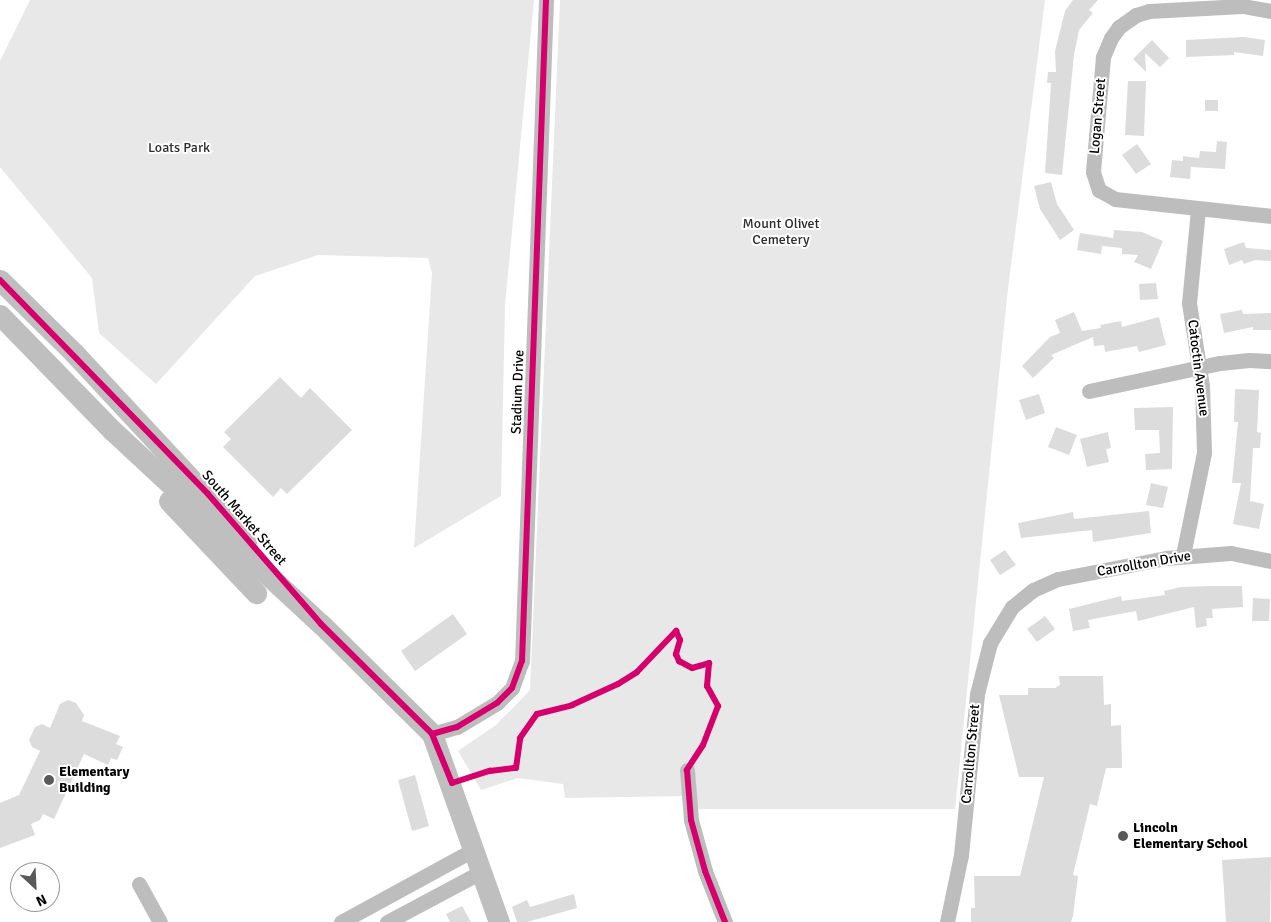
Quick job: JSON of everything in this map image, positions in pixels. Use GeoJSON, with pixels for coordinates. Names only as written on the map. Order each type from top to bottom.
{"type":"FeatureCollection","features":[{"type":"Feature","properties":{"kind":"main road","name":"South Market Street"},"geometry":{"type":"LineString","coordinates":[[0,280],[208,494],[320,624]]}},
{"type":"Feature","properties":{"kind":"main road","name":"South Market Street"},"geometry":{"type":"LineString","coordinates":[[0,315],[113,431],[320,624],[432,734],[499,922]]}},
{"type":"Feature","properties":{"kind":"main road"},"geometry":{"type":"LineString","coordinates":[[113,431],[150,481],[256,594]]}},
{"type":"Feature","properties":{"kind":"street","name":"Stadium Drive"},"geometry":{"type":"LineString","coordinates":[[432,734],[457,727],[497,703],[512,688],[522,661],[546,0]]}},
{"type":"Feature","properties":{"kind":"street","name":"Logan Street"},"geometry":{"type":"LineString","coordinates":[[1271,11],[1242,6],[1149,11],[1124,22],[1114,32],[1105,50],[1093,172],[1096,186],[1106,196],[1114,199],[1198,210],[1271,216]]}},
{"type":"Feature","properties":{"kind":"street","name":"Catoctin Avenue"},"geometry":{"type":"LineString","coordinates":[[1182,555],[1204,453],[1200,367],[1189,283],[1198,210]]}},
{"type":"Feature","properties":{"kind":"street"},"geometry":{"type":"LineString","coordinates":[[1089,391],[1200,367],[1249,360],[1271,361]]}},
{"type":"Feature","properties":{"kind":"street","name":"Carrollton Drive"},"geometry":{"type":"LineString","coordinates":[[1022,598],[1058,579],[1182,555],[1231,553],[1271,562]]}},
{"type":"Feature","properties":{"kind":"street","name":"Carrollton Street"},"geometry":{"type":"LineString","coordinates":[[947,922],[961,855],[977,694],[990,643],[1004,618],[1022,598]]}},
{"type":"Feature","properties":{"kind":"street"},"geometry":{"type":"LineString","coordinates":[[687,770],[692,820],[705,871],[725,922]]}},
{"type":"Feature","properties":{"kind":"street"},"geometry":{"type":"LineString","coordinates":[[341,922],[473,850]]}},
{"type":"Feature","properties":{"kind":"street"},"geometry":{"type":"LineString","coordinates":[[387,922],[481,872]]}},
{"type":"Feature","properties":{"kind":"street"},"geometry":{"type":"LineString","coordinates":[[139,884],[160,922]]}},
{"type":"Feature","properties":{"kind":"green space","name":"Loats Park"},"geometry":{"type":"Polygon","coordinates":[[[30,0],[534,0],[505,305],[501,496],[414,548],[432,273],[428,258],[318,255],[255,276],[156,384],[99,333],[92,278],[0,167],[0,61],[30,0]]]}},
{"type":"Feature","properties":{"kind":"green space","name":"Mount Olivet Cemetery"},"geometry":{"type":"Polygon","coordinates":[[[560,0],[1045,0],[1007,297],[955,809],[698,809],[696,797],[689,796],[565,798],[563,784],[518,778],[481,790],[458,751],[496,725],[530,690],[560,0]]]}},
{"type":"Feature","properties":{"kind":"building"},"geometry":{"type":"Polygon","coordinates":[[[1073,0],[1098,0],[1089,10],[1093,13],[1079,30],[1074,55],[1062,175],[1045,173],[1051,83],[1047,83],[1048,72],[1056,72],[1055,51],[1065,11],[1073,0]]]}},
{"type":"Feature","properties":{"kind":"building"},"geometry":{"type":"Polygon","coordinates":[[[1244,37],[1265,40],[1263,56],[1234,52],[1234,55],[1186,57],[1186,40],[1244,37]]]}},
{"type":"Feature","properties":{"kind":"building"},"geometry":{"type":"Polygon","coordinates":[[[1152,40],[1169,58],[1160,67],[1145,53],[1146,72],[1133,59],[1152,40]]]}},
{"type":"Feature","properties":{"kind":"building"},"geometry":{"type":"Polygon","coordinates":[[[1128,81],[1146,81],[1144,136],[1125,135],[1128,81]]]}},
{"type":"Feature","properties":{"kind":"building"},"geometry":{"type":"Polygon","coordinates":[[[1205,100],[1218,100],[1218,111],[1205,111],[1205,100]]]}},
{"type":"Feature","properties":{"kind":"building"},"geometry":{"type":"Polygon","coordinates":[[[1217,141],[1227,142],[1225,169],[1191,167],[1190,179],[1170,177],[1172,160],[1183,161],[1183,156],[1199,158],[1200,151],[1216,152],[1217,141]]]}},
{"type":"Feature","properties":{"kind":"building"},"geometry":{"type":"Polygon","coordinates":[[[1137,144],[1151,164],[1136,174],[1122,155],[1137,144]]]}},
{"type":"Feature","properties":{"kind":"building"},"geometry":{"type":"Polygon","coordinates":[[[1051,182],[1057,204],[1074,230],[1060,240],[1040,209],[1034,186],[1051,182]]]}},
{"type":"Feature","properties":{"kind":"building"},"geometry":{"type":"Polygon","coordinates":[[[1114,230],[1142,232],[1163,241],[1151,269],[1134,262],[1138,255],[1122,254],[1122,248],[1102,246],[1101,254],[1077,250],[1080,233],[1113,238],[1114,230]]]}},
{"type":"Feature","properties":{"kind":"building"},"geometry":{"type":"Polygon","coordinates":[[[1244,242],[1246,248],[1271,250],[1271,261],[1255,260],[1244,264],[1242,260],[1229,265],[1224,249],[1244,242]]]}},
{"type":"Feature","properties":{"kind":"building"},"geometry":{"type":"Polygon","coordinates":[[[1156,283],[1158,299],[1140,300],[1139,284],[1156,283]]]}},
{"type":"Feature","properties":{"kind":"building"},"geometry":{"type":"Polygon","coordinates":[[[1242,310],[1243,314],[1271,313],[1271,330],[1253,330],[1253,327],[1224,333],[1220,314],[1242,310]]]}},
{"type":"Feature","properties":{"kind":"building"},"geometry":{"type":"Polygon","coordinates":[[[1074,312],[1082,331],[1101,328],[1100,325],[1121,321],[1122,327],[1159,317],[1166,345],[1139,352],[1137,346],[1105,352],[1104,345],[1094,346],[1093,337],[1051,355],[1054,358],[1033,378],[1022,366],[1050,337],[1060,333],[1055,320],[1074,312]]]}},
{"type":"Feature","properties":{"kind":"building"},"geometry":{"type":"Polygon","coordinates":[[[280,377],[301,398],[310,388],[352,430],[287,494],[281,488],[273,497],[223,447],[231,439],[224,432],[280,377]]]}},
{"type":"Feature","properties":{"kind":"building"},"geometry":{"type":"Polygon","coordinates":[[[1235,389],[1259,390],[1257,432],[1261,433],[1260,448],[1253,448],[1250,501],[1264,504],[1259,529],[1233,524],[1241,483],[1232,483],[1238,422],[1234,422],[1235,389]]]}},
{"type":"Feature","properties":{"kind":"building"},"geometry":{"type":"Polygon","coordinates":[[[1039,394],[1045,413],[1026,420],[1019,400],[1039,394]]]}},
{"type":"Feature","properties":{"kind":"building"},"geometry":{"type":"Polygon","coordinates":[[[1173,407],[1172,469],[1146,470],[1145,454],[1160,453],[1159,430],[1135,430],[1134,408],[1173,407]]]}},
{"type":"Feature","properties":{"kind":"building"},"geometry":{"type":"Polygon","coordinates":[[[1056,427],[1077,435],[1069,455],[1048,447],[1056,427]]]}},
{"type":"Feature","properties":{"kind":"building"},"geometry":{"type":"Polygon","coordinates":[[[1108,432],[1111,448],[1106,449],[1109,462],[1087,467],[1080,439],[1108,432]]]}},
{"type":"Feature","properties":{"kind":"building"},"geometry":{"type":"Polygon","coordinates":[[[1151,483],[1168,487],[1163,508],[1146,505],[1151,483]]]}},
{"type":"Feature","properties":{"kind":"building"},"geometry":{"type":"Polygon","coordinates":[[[1149,511],[1151,533],[1093,542],[1092,530],[1021,538],[1018,523],[1073,512],[1074,519],[1149,511]]]}},
{"type":"Feature","properties":{"kind":"building"},"geometry":{"type":"Polygon","coordinates":[[[1005,550],[1016,565],[1000,575],[990,560],[1005,550]]]}},
{"type":"Feature","properties":{"kind":"building"},"geometry":{"type":"Polygon","coordinates":[[[1242,586],[1243,607],[1212,609],[1213,618],[1206,618],[1207,626],[1196,628],[1194,607],[1138,621],[1136,611],[1088,620],[1090,628],[1073,631],[1069,609],[1121,596],[1122,601],[1165,595],[1164,591],[1181,587],[1242,586]]]}},
{"type":"Feature","properties":{"kind":"building"},"geometry":{"type":"Polygon","coordinates":[[[1253,598],[1270,599],[1269,621],[1252,621],[1253,598]]]}},
{"type":"Feature","properties":{"kind":"building"},"geometry":{"type":"Polygon","coordinates":[[[453,614],[467,634],[415,671],[401,651],[453,614]]]}},
{"type":"Feature","properties":{"kind":"building"},"geometry":{"type":"Polygon","coordinates":[[[1045,616],[1055,629],[1037,642],[1027,629],[1045,616]]]}},
{"type":"Feature","properties":{"kind":"building"},"geometry":{"type":"Polygon","coordinates":[[[1059,676],[1103,676],[1104,705],[1111,704],[1111,726],[1121,725],[1122,768],[1106,768],[1097,806],[1090,804],[1073,875],[1078,876],[1071,922],[971,922],[971,908],[975,908],[974,876],[1020,876],[1044,777],[1019,777],[999,695],[1028,695],[1028,688],[1055,688],[1060,685],[1059,676]]]}},
{"type":"Feature","properties":{"kind":"building","name":"Elementary Building"},"geometry":{"type":"Polygon","coordinates":[[[68,700],[76,703],[84,715],[82,721],[120,736],[116,744],[123,747],[117,760],[111,758],[108,765],[84,754],[54,819],[43,814],[40,820],[31,824],[35,835],[0,848],[0,803],[19,795],[40,751],[32,747],[29,740],[35,727],[42,724],[50,728],[60,704],[68,700]]]}},
{"type":"Feature","properties":{"kind":"building"},"geometry":{"type":"Polygon","coordinates":[[[415,775],[429,826],[412,831],[398,780],[415,775]]]}},
{"type":"Feature","properties":{"kind":"building"},"geometry":{"type":"Polygon","coordinates":[[[1271,857],[1270,922],[1226,922],[1222,860],[1271,857]]]}},
{"type":"Feature","properties":{"kind":"building"},"geometry":{"type":"Polygon","coordinates":[[[574,894],[577,908],[527,922],[517,922],[512,907],[527,900],[530,907],[574,894]]]}},
{"type":"Feature","properties":{"kind":"building"},"geometry":{"type":"Polygon","coordinates":[[[462,906],[471,922],[450,922],[446,914],[462,906]]]}},
{"type":"Feature","properties":{"kind":"cycle path"},"geometry":{"type":"LineString","coordinates":[[432,734],[457,727],[497,703],[512,688],[522,661],[546,0]]}},
{"type":"Feature","properties":{"kind":"cycle path"},"geometry":{"type":"LineString","coordinates":[[0,280],[208,494],[321,624],[432,734],[452,783],[490,771],[516,768],[520,738],[537,714],[572,705],[618,684],[637,672],[676,631],[680,640],[676,654],[679,661],[692,668],[709,663],[707,686],[718,706],[703,745],[687,770],[691,820],[705,871],[725,922]]}},
{"type":"Feature","properties":{"kind":"place","name":"Elementary Building"},"geometry":{"type":"Point","coordinates":[49,780]}},
{"type":"Feature","properties":{"kind":"place","name":"Lincoln Elementary School"},"geometry":{"type":"Point","coordinates":[1123,836]}}]}
